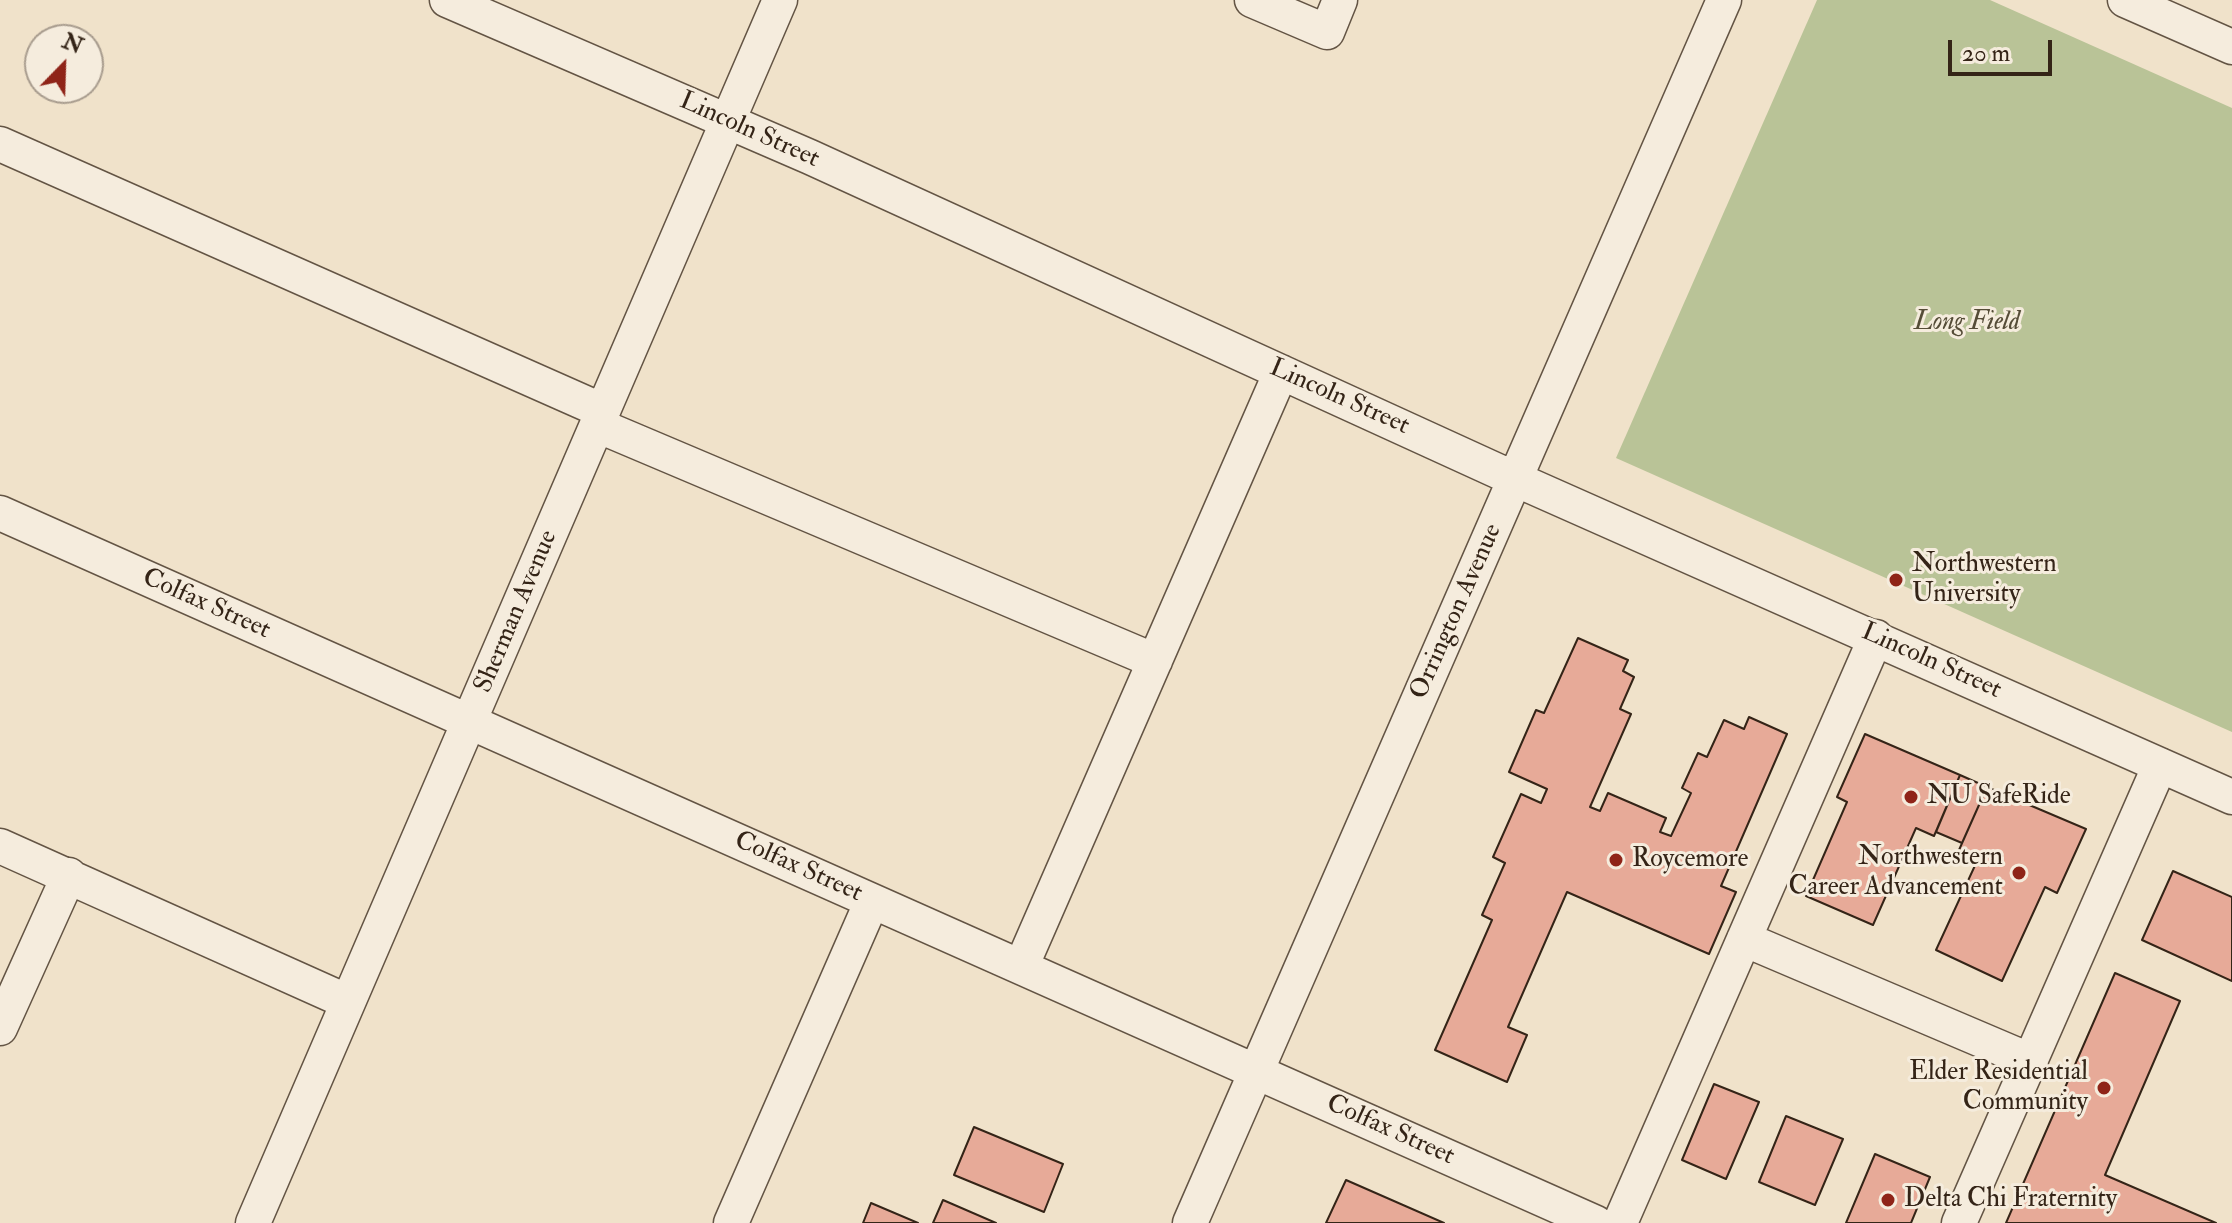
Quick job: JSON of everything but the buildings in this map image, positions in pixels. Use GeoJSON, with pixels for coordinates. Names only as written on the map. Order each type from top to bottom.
{"type":"FeatureCollection","features":[{"type":"Feature","properties":{"kind":"street","name":"Lincoln Street"},"geometry":{"type":"LineString","coordinates":[[447,0],[728,122],[1515,479],[2232,797]]}},
{"type":"Feature","properties":{"kind":"street","name":"Sherman Avenue"},"geometry":{"type":"LineString","coordinates":[[253,1223],[780,0]]}},
{"type":"Feature","properties":{"kind":"street"},"geometry":{"type":"LineString","coordinates":[[1252,0],[1327,32],[1340,0]]}},
{"type":"Feature","properties":{"kind":"street","name":"Orrington Avenue"},"geometry":{"type":"LineString","coordinates":[[1190,1223],[1724,0]]}},
{"type":"Feature","properties":{"kind":"street"},"geometry":{"type":"LineString","coordinates":[[2125,0],[2232,47]]}},
{"type":"Feature","properties":{"kind":"street"},"geometry":{"type":"LineString","coordinates":[[0,144],[600,418],[1155,661]]}},
{"type":"Feature","properties":{"kind":"street"},"geometry":{"type":"LineString","coordinates":[[1021,967],[1281,372]]}},
{"type":"Feature","properties":{"kind":"street","name":"Colfax Street"},"geometry":{"type":"LineString","coordinates":[[0,513],[1596,1223]]}},
{"type":"Feature","properties":{"kind":"street"},"geometry":{"type":"LineString","coordinates":[[1620,1223],[1876,637]]}},
{"type":"Feature","properties":{"kind":"street"},"geometry":{"type":"LineString","coordinates":[[1959,1223],[2160,765]]}},
{"type":"Feature","properties":{"kind":"street"},"geometry":{"type":"LineString","coordinates":[[0,846],[348,1002]]}},
{"type":"Feature","properties":{"kind":"street"},"geometry":{"type":"LineString","coordinates":[[0,1028],[69,875]]}},
{"type":"Feature","properties":{"kind":"street"},"geometry":{"type":"LineString","coordinates":[[731,1223],[872,901]]}},
{"type":"Feature","properties":{"kind":"street"},"geometry":{"type":"LineString","coordinates":[[1744,939],[2031,1061]]}},
{"type":"Feature","properties":{"kind":"green space","name":"Long Field"},"geometry":{"type":"Polygon","coordinates":[[[1817,0],[1990,0],[2232,108],[2232,732],[1616,458],[1817,0]]]}},
{"type":"Feature","properties":{"kind":"place","name":"Northwestern University"},"geometry":{"type":"Point","coordinates":[1896,580]}},
{"type":"Feature","properties":{"kind":"place","name":"NU SafeRide"},"geometry":{"type":"Point","coordinates":[1911,797]}},
{"type":"Feature","properties":{"kind":"place","name":"Roycemore"},"geometry":{"type":"Point","coordinates":[1616,860]}},
{"type":"Feature","properties":{"kind":"place","name":"Northwestern Career Advancement"},"geometry":{"type":"Point","coordinates":[2019,873]}},
{"type":"Feature","properties":{"kind":"place","name":"Elder Residential Community"},"geometry":{"type":"Point","coordinates":[2104,1088]}},
{"type":"Feature","properties":{"kind":"place","name":"Delta Chi Fraternity"},"geometry":{"type":"Point","coordinates":[1888,1200]}}]}
